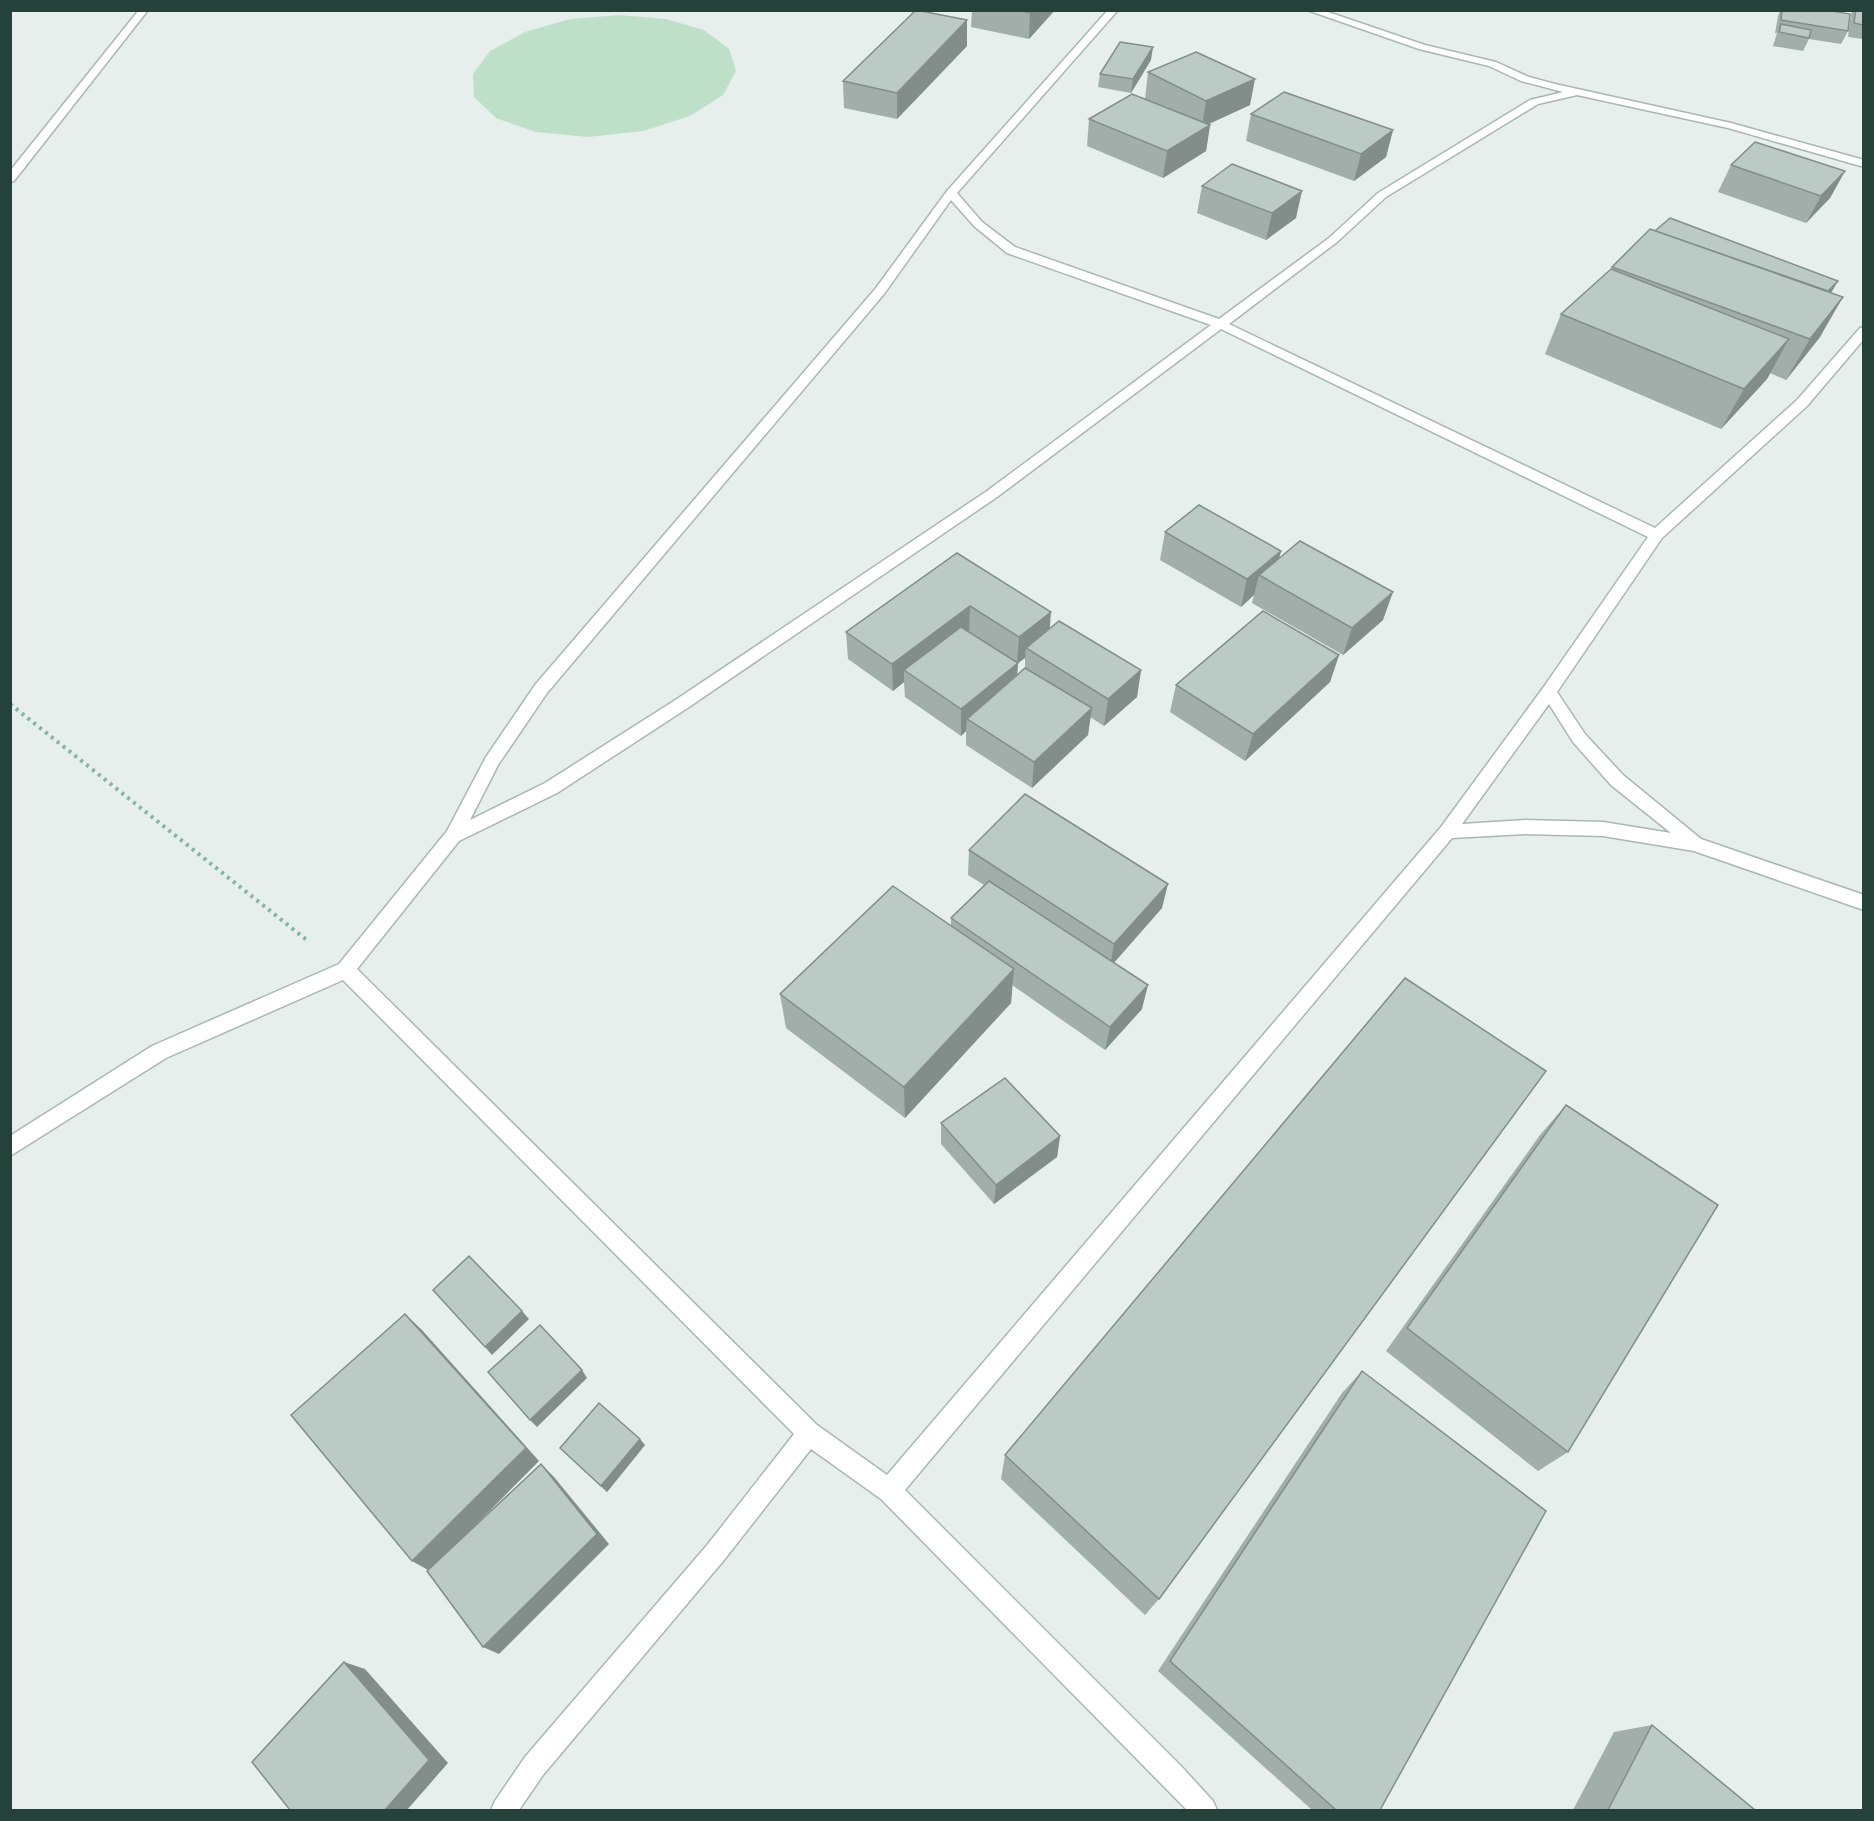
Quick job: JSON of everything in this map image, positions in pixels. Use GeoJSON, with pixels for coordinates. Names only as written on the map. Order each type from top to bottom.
{"type":"FeatureCollection","features":[{"type":"Feature","properties":{"kind":"street"},"geometry":{"type":"LineString","coordinates":[[10,179],[144,10]]}},
{"type":"Feature","properties":{"kind":"street"},"geometry":{"type":"LineString","coordinates":[[10,1147],[159,1052],[346,970],[453,836],[492,761],[541,689],[880,291],[951,193],[1114,10]]}},
{"type":"Feature","properties":{"kind":"street"},"geometry":{"type":"LineString","coordinates":[[1311,10],[1422,47],[1492,64],[1525,79],[1577,93],[1648,106],[1731,126],[1863,164]]}},
{"type":"Feature","properties":{"kind":"street"},"geometry":{"type":"LineString","coordinates":[[1525,79],[1534,102]]}},
{"type":"Feature","properties":{"kind":"street"},"geometry":{"type":"LineString","coordinates":[[453,836],[551,788],[683,703],[992,494],[1333,240],[1382,195],[1534,102],[1577,93]]}},
{"type":"Feature","properties":{"kind":"street"},"geometry":{"type":"LineString","coordinates":[[951,193],[978,225],[1011,250],[1220,324],[1657,535]]}},
{"type":"Feature","properties":{"kind":"street"},"geometry":{"type":"LineString","coordinates":[[889,1491],[1447,832],[1550,692],[1657,535],[1802,403],[1863,331]]}},
{"type":"Feature","properties":{"kind":"street"},"geometry":{"type":"LineString","coordinates":[[1550,692],[1579,738],[1617,780],[1695,844]]}},
{"type":"Feature","properties":{"kind":"street"},"geometry":{"type":"LineString","coordinates":[[1447,832],[1525,827],[1602,829],[1695,844],[1863,903]]}},
{"type":"Feature","properties":{"kind":"street"},"geometry":{"type":"LineString","coordinates":[[346,970],[809,1433],[889,1491],[1204,1810]]}},
{"type":"Feature","properties":{"kind":"street"},"geometry":{"type":"LineString","coordinates":[[504,1810],[534,1766],[716,1552],[809,1433]]}},
{"type":"Feature","properties":{"kind":"path"},"geometry":{"type":"LineString","coordinates":[[10,704],[346,970]]}},
{"type":"Feature","properties":{"kind":"green space"},"geometry":{"type":"Polygon","coordinates":[[[619,15],[666,19],[704,30],[729,49],[736,71],[723,95],[690,116],[643,131],[588,137],[536,132],[496,118],[474,97],[473,74],[490,51],[525,32],[570,19],[619,15]]]}},
{"type":"Feature","properties":{"kind":"building"},"geometry":{"type":"Polygon","coordinates":[[[916,10],[967,20],[897,93],[843,81],[916,10]]]}},
{"type":"Feature","properties":{"kind":"building"},"geometry":{"type":"Polygon","coordinates":[[[1017,10],[1033,10],[1030,13],[1017,10]]]}},
{"type":"Feature","properties":{"kind":"building"},"geometry":{"type":"Polygon","coordinates":[[[1782,10],[1826,10],[1850,14],[1848,31],[1781,20],[1782,10]]]}},
{"type":"Feature","properties":{"kind":"building"},"geometry":{"type":"Polygon","coordinates":[[[1856,10],[1863,10],[1863,25],[1854,23],[1856,10]]]}},
{"type":"Feature","properties":{"kind":"building"},"geometry":{"type":"Polygon","coordinates":[[[1781,24],[1811,30],[1809,38],[1779,32],[1781,24]]]}},
{"type":"Feature","properties":{"kind":"building"},"geometry":{"type":"Polygon","coordinates":[[[1120,42],[1153,47],[1133,79],[1100,74],[1120,42]]]}},
{"type":"Feature","properties":{"kind":"building"},"geometry":{"type":"Polygon","coordinates":[[[1196,52],[1255,79],[1206,101],[1148,72],[1196,52]]]}},
{"type":"Feature","properties":{"kind":"building"},"geometry":{"type":"Polygon","coordinates":[[[1284,92],[1393,130],[1361,154],[1251,114],[1284,92]]]}},
{"type":"Feature","properties":{"kind":"building"},"geometry":{"type":"Polygon","coordinates":[[[1132,94],[1210,125],[1167,151],[1089,119],[1132,94]]]}},
{"type":"Feature","properties":{"kind":"building"},"geometry":{"type":"Polygon","coordinates":[[[1755,142],[1845,171],[1821,196],[1731,165],[1755,142]]]}},
{"type":"Feature","properties":{"kind":"building"},"geometry":{"type":"Polygon","coordinates":[[[1232,164],[1302,191],[1272,213],[1202,186],[1232,164]]]}},
{"type":"Feature","properties":{"kind":"building"},"geometry":{"type":"Polygon","coordinates":[[[1670,218],[1838,281],[1828,291],[1655,231],[1670,218]]]}},
{"type":"Feature","properties":{"kind":"building"},"geometry":{"type":"Polygon","coordinates":[[[1650,229],[1843,297],[1810,339],[1612,267],[1650,229]]]}},
{"type":"Feature","properties":{"kind":"building"},"geometry":{"type":"Polygon","coordinates":[[[1611,269],[1789,339],[1744,389],[1561,314],[1611,269]]]}},
{"type":"Feature","properties":{"kind":"building"},"geometry":{"type":"Polygon","coordinates":[[[1199,505],[1281,551],[1247,579],[1165,532],[1199,505]]]}},
{"type":"Feature","properties":{"kind":"building"},"geometry":{"type":"Polygon","coordinates":[[[1300,541],[1393,592],[1352,628],[1259,575],[1300,541]]]}},
{"type":"Feature","properties":{"kind":"building"},"geometry":{"type":"Polygon","coordinates":[[[957,553],[1051,612],[1019,637],[970,606],[892,664],[846,632],[957,553]]]}},
{"type":"Feature","properties":{"kind":"building"},"geometry":{"type":"Polygon","coordinates":[[[1263,611],[1339,655],[1253,734],[1176,685],[1263,611]]]}},
{"type":"Feature","properties":{"kind":"building"},"geometry":{"type":"Polygon","coordinates":[[[1059,621],[1141,670],[1108,699],[1026,648],[1059,621]]]}},
{"type":"Feature","properties":{"kind":"building"},"geometry":{"type":"Polygon","coordinates":[[[961,627],[1018,663],[961,709],[904,670],[961,627]]]}},
{"type":"Feature","properties":{"kind":"building"},"geometry":{"type":"Polygon","coordinates":[[[1025,668],[1092,708],[1034,762],[967,719],[1025,668]]]}},
{"type":"Feature","properties":{"kind":"building"},"geometry":{"type":"Polygon","coordinates":[[[1025,794],[1168,884],[1114,944],[969,850],[1025,794]]]}},
{"type":"Feature","properties":{"kind":"building"},"geometry":{"type":"Polygon","coordinates":[[[989,881],[1148,985],[1110,1027],[951,918],[989,881]]]}},
{"type":"Feature","properties":{"kind":"building"},"geometry":{"type":"Polygon","coordinates":[[[893,886],[1014,969],[904,1087],[780,994],[893,886]]]}},
{"type":"Feature","properties":{"kind":"building"},"geometry":{"type":"Polygon","coordinates":[[[1405,978],[1546,1071],[1159,1599],[1005,1455],[1405,978]]]}},
{"type":"Feature","properties":{"kind":"building"},"geometry":{"type":"Polygon","coordinates":[[[1005,1078],[1060,1136],[996,1185],[941,1123],[1005,1078]]]}},
{"type":"Feature","properties":{"kind":"building"},"geometry":{"type":"Polygon","coordinates":[[[1566,1105],[1718,1205],[1568,1452],[1407,1328],[1566,1105]]]}},
{"type":"Feature","properties":{"kind":"building"},"geometry":{"type":"Polygon","coordinates":[[[469,1256],[522,1311],[485,1347],[433,1290],[469,1256]]]}},
{"type":"Feature","properties":{"kind":"building"},"geometry":{"type":"Polygon","coordinates":[[[405,1314],[526,1448],[412,1561],[291,1415],[405,1314]]]}},
{"type":"Feature","properties":{"kind":"building"},"geometry":{"type":"Polygon","coordinates":[[[540,1325],[582,1370],[530,1420],[488,1372],[540,1325]]]}},
{"type":"Feature","properties":{"kind":"building"},"geometry":{"type":"Polygon","coordinates":[[[1362,1371],[1546,1511],[1380,1810],[1336,1810],[1170,1661],[1362,1371]]]}},
{"type":"Feature","properties":{"kind":"building"},"geometry":{"type":"Polygon","coordinates":[[[599,1403],[640,1439],[601,1486],[560,1448],[599,1403]]]}},
{"type":"Feature","properties":{"kind":"building"},"geometry":{"type":"Polygon","coordinates":[[[541,1464],[597,1534],[483,1647],[427,1571],[541,1464]]]}},
{"type":"Feature","properties":{"kind":"building"},"geometry":{"type":"Polygon","coordinates":[[[344,1662],[429,1760],[385,1810],[290,1810],[252,1762],[344,1662]]]}},
{"type":"Feature","properties":{"kind":"building"},"geometry":{"type":"Polygon","coordinates":[[[1652,1725],[1755,1810],[1608,1810],[1652,1725]]]}}]}
